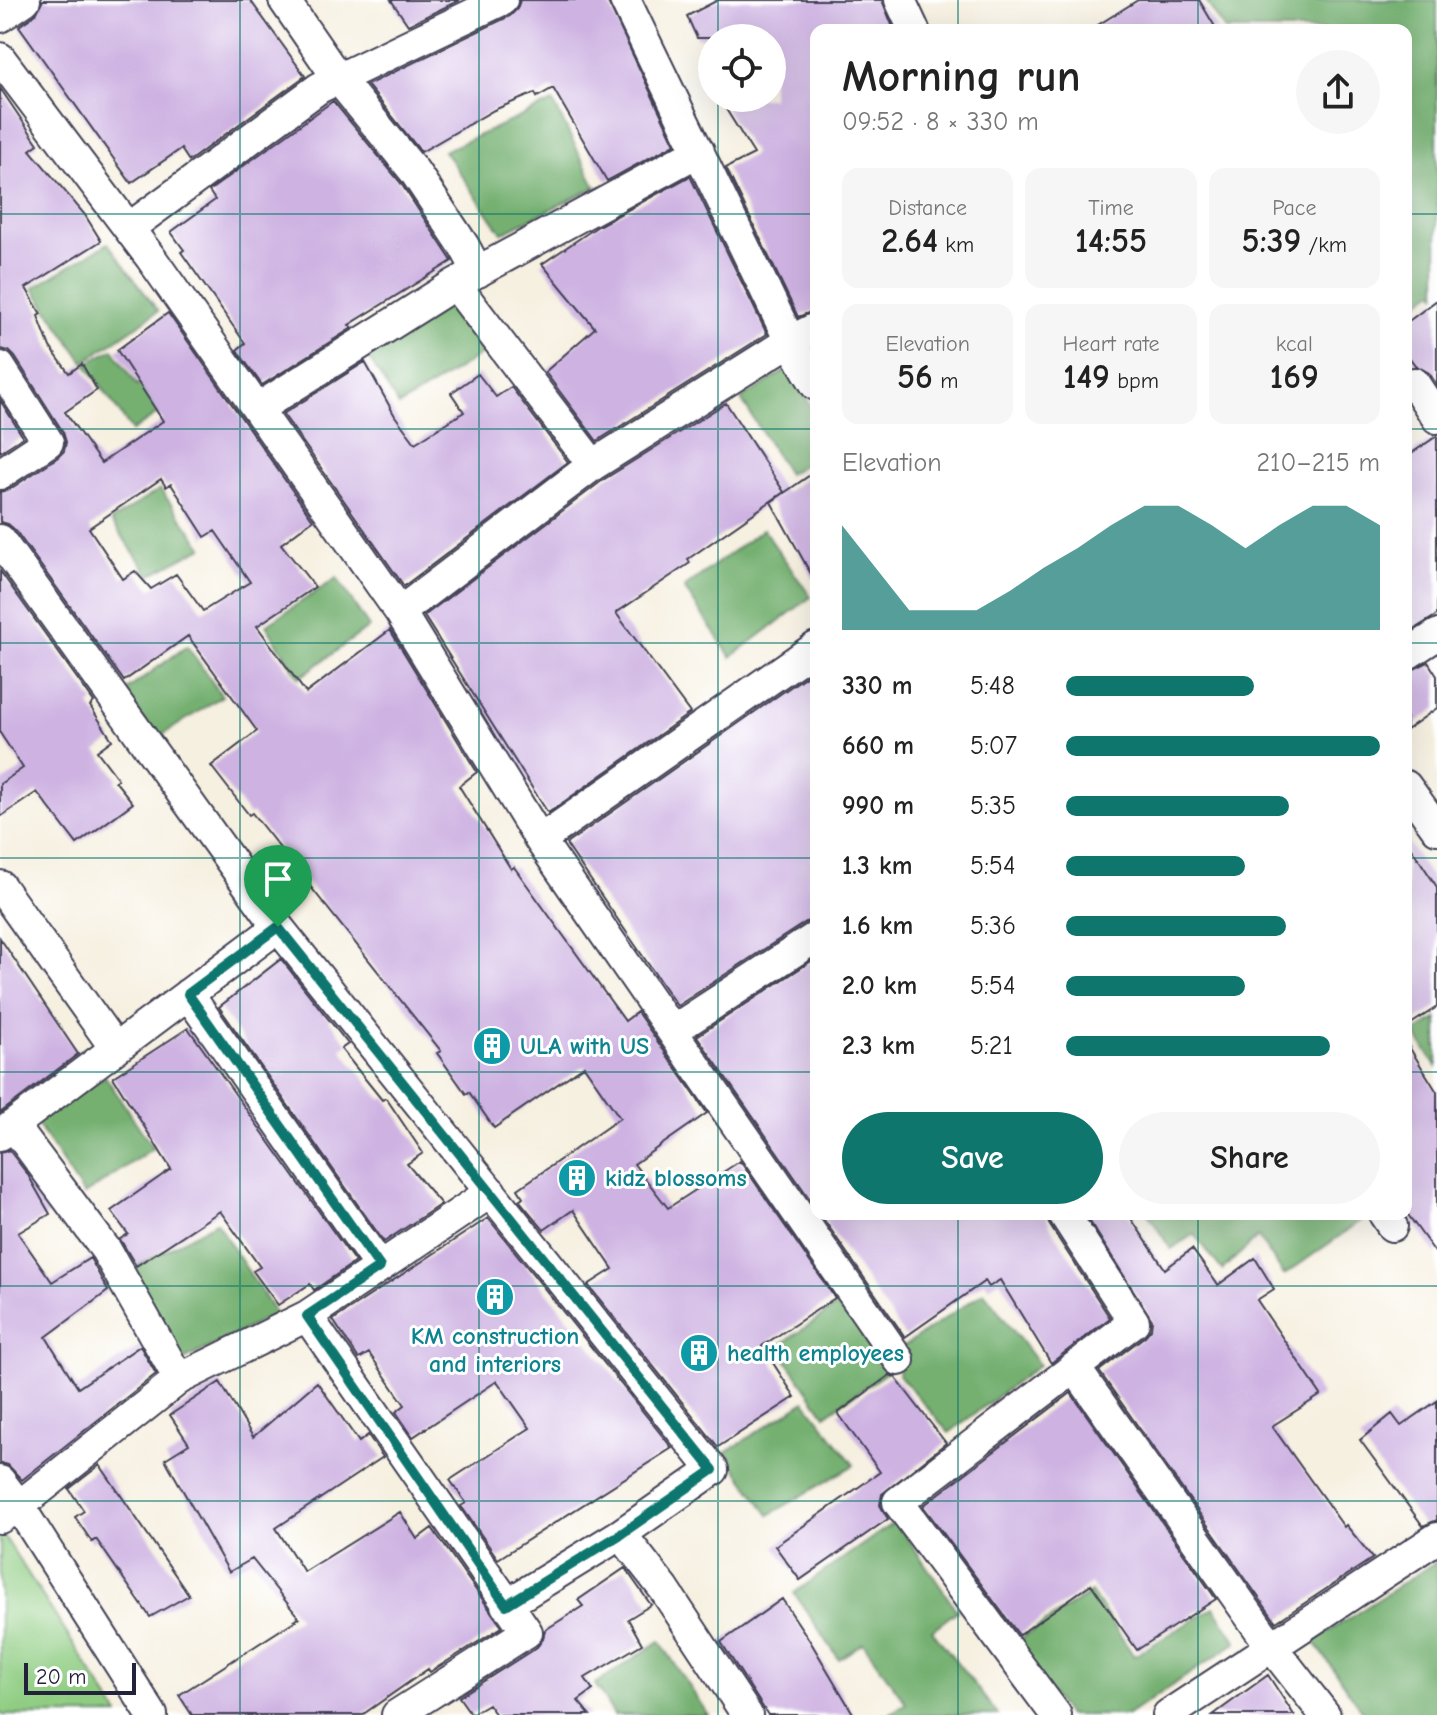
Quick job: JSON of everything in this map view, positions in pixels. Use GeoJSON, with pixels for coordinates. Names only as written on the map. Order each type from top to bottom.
{"type":"FeatureCollection","features":[{"type":"Feature","properties":{"kind":"street"},"geometry":{"type":"LineString","coordinates":[[0,17],[25,0]]}},
{"type":"Feature","properties":{"kind":"street"},"geometry":{"type":"LineString","coordinates":[[284,0],[337,77],[414,171],[464,246],[466,278],[593,465]]}},
{"type":"Feature","properties":{"kind":"street"},"geometry":{"type":"LineString","coordinates":[[129,228],[319,88],[502,0]]}},
{"type":"Feature","properties":{"kind":"street"},"geometry":{"type":"LineString","coordinates":[[625,0],[699,151],[803,334],[810,361]]}},
{"type":"Feature","properties":{"kind":"street"},"geometry":{"type":"LineString","coordinates":[[900,0],[911,24]]}},
{"type":"Feature","properties":{"kind":"street"},"geometry":{"type":"LineString","coordinates":[[0,58],[129,228],[400,612],[540,840],[899,1360]]}},
{"type":"Feature","properties":{"kind":"street"},"geometry":{"type":"LineString","coordinates":[[257,409],[466,278],[699,151]]}},
{"type":"Feature","properties":{"kind":"street"},"geometry":{"type":"LineString","coordinates":[[400,612],[593,465],[803,334]]}},
{"type":"Feature","properties":{"kind":"street"},"geometry":{"type":"LineString","coordinates":[[0,367],[48,442],[0,474]]}},
{"type":"Feature","properties":{"kind":"street"},"geometry":{"type":"LineString","coordinates":[[1414,383],[1437,418]]}},
{"type":"Feature","properties":{"kind":"street"},"geometry":{"type":"LineString","coordinates":[[0,540],[278,927],[713,1470],[621,1534],[506,1605]]}},
{"type":"Feature","properties":{"kind":"street"},"geometry":{"type":"LineString","coordinates":[[1412,651],[1437,635]]}},
{"type":"Feature","properties":{"kind":"street"},"geometry":{"type":"LineString","coordinates":[[540,840],[810,651]]}},
{"type":"Feature","properties":{"kind":"street"},"geometry":{"type":"LineString","coordinates":[[1412,794],[1437,829]]}},
{"type":"Feature","properties":{"kind":"street"},"geometry":{"type":"LineString","coordinates":[[0,886],[115,1048]]}},
{"type":"Feature","properties":{"kind":"street"},"geometry":{"type":"LineString","coordinates":[[179,1379],[106,1250],[7,1130],[278,927]]}},
{"type":"Feature","properties":{"kind":"street"},"geometry":{"type":"LineString","coordinates":[[672,1031],[810,941]]}},
{"type":"Feature","properties":{"kind":"street"},"geometry":{"type":"LineString","coordinates":[[188,994],[380,1267]]}},
{"type":"Feature","properties":{"kind":"street"},"geometry":{"type":"LineString","coordinates":[[10,1512],[179,1379],[307,1316],[491,1192]]}},
{"type":"Feature","properties":{"kind":"street"},"geometry":{"type":"LineString","coordinates":[[1056,1715],[898,1502],[1134,1322],[1068,1220]]}},
{"type":"Feature","properties":{"kind":"street"},"geometry":{"type":"LineString","coordinates":[[307,1316],[527,1632],[397,1715]]}},
{"type":"Feature","properties":{"kind":"street"},"geometry":{"type":"LineString","coordinates":[[1075,1368],[1271,1646],[1325,1715]]}},
{"type":"Feature","properties":{"kind":"street"},"geometry":{"type":"LineString","coordinates":[[0,1481],[10,1512],[152,1715]]}},
{"type":"Feature","properties":{"kind":"street"},"geometry":{"type":"LineString","coordinates":[[621,1534],[664,1589],[747,1715]]}},
{"type":"Feature","properties":{"kind":"street"},"geometry":{"type":"LineString","coordinates":[[1168,1715],[1437,1538]]}},
{"type":"Feature","properties":{"kind":"green space"},"geometry":{"type":"Polygon","coordinates":[[[1205,0],[1437,0],[1437,294],[1434,291],[1412,307],[1412,24],[1221,24],[1205,0]]]}},
{"type":"Feature","properties":{"kind":"green space"},"geometry":{"type":"Polygon","coordinates":[[[553,102],[596,187],[502,233],[444,151],[553,102]]]}},
{"type":"Feature","properties":{"kind":"green space"},"geometry":{"type":"Polygon","coordinates":[[[108,243],[158,311],[84,362],[33,288],[108,243]]]}},
{"type":"Feature","properties":{"kind":"green space"},"geometry":{"type":"Polygon","coordinates":[[[452,299],[485,352],[399,406],[363,349],[452,299]]]}},
{"type":"Feature","properties":{"kind":"green space"},"geometry":{"type":"Polygon","coordinates":[[[113,349],[137,385],[187,352],[205,382],[132,431],[86,364],[113,349]]]}},
{"type":"Feature","properties":{"kind":"green space"},"geometry":{"type":"Polygon","coordinates":[[[788,369],[810,404],[810,461],[788,474],[741,399],[788,369]]]}},
{"type":"Feature","properties":{"kind":"green space"},"geometry":{"type":"Polygon","coordinates":[[[160,489],[203,547],[150,575],[111,521],[160,489]]]}},
{"type":"Feature","properties":{"kind":"green space"},"geometry":{"type":"Polygon","coordinates":[[[763,529],[810,598],[731,657],[684,588],[763,529]]]}},
{"type":"Feature","properties":{"kind":"green space"},"geometry":{"type":"Polygon","coordinates":[[[337,578],[369,627],[299,678],[266,625],[337,578]]]}},
{"type":"Feature","properties":{"kind":"green space"},"geometry":{"type":"Polygon","coordinates":[[[187,646],[222,696],[158,738],[123,693],[187,646]]]}},
{"type":"Feature","properties":{"kind":"green space"},"geometry":{"type":"Polygon","coordinates":[[[1437,1018],[1437,1067],[1415,1034],[1437,1018]]]}},
{"type":"Feature","properties":{"kind":"green space"},"geometry":{"type":"Polygon","coordinates":[[[105,1076],[153,1148],[84,1195],[35,1121],[105,1076]]]}},
{"type":"Feature","properties":{"kind":"green space"},"geometry":{"type":"Polygon","coordinates":[[[1152,1220],[1362,1220],[1284,1275],[1258,1237],[1222,1270],[1194,1234],[1171,1249],[1152,1220]]]}},
{"type":"Feature","properties":{"kind":"green space"},"geometry":{"type":"Polygon","coordinates":[[[216,1222],[276,1314],[182,1361],[132,1269],[216,1222]]]}},
{"type":"Feature","properties":{"kind":"green space"},"geometry":{"type":"Polygon","coordinates":[[[984,1292],[1039,1365],[949,1433],[898,1374],[903,1347],[984,1292]]]}},
{"type":"Feature","properties":{"kind":"green space"},"geometry":{"type":"Polygon","coordinates":[[[850,1297],[897,1365],[825,1415],[777,1347],[850,1297]]]}},
{"type":"Feature","properties":{"kind":"green space"},"geometry":{"type":"Polygon","coordinates":[[[805,1401],[854,1465],[769,1515],[725,1453],[805,1401]]]}},
{"type":"Feature","properties":{"kind":"green space"},"geometry":{"type":"Polygon","coordinates":[[[896,1521],[957,1611],[932,1630],[998,1715],[888,1715],[906,1703],[863,1643],[839,1659],[794,1593],[896,1521]]]}},
{"type":"Feature","properties":{"kind":"green space"},"geometry":{"type":"Polygon","coordinates":[[[0,1530],[119,1715],[3,1715],[0,1710],[0,1530]]]}},
{"type":"Feature","properties":{"kind":"green space"},"geometry":{"type":"Polygon","coordinates":[[[1437,1561],[1437,1715],[1365,1715],[1314,1641],[1437,1561]]]}},
{"type":"Feature","properties":{"kind":"green space"},"geometry":{"type":"Polygon","coordinates":[[[1091,1592],[1134,1656],[1214,1607],[1237,1642],[1128,1715],[1067,1715],[1013,1644],[1091,1592]]]}},
{"type":"Feature","properties":{"kind":"green space"},"geometry":{"type":"Polygon","coordinates":[[[660,1641],[708,1715],[614,1715],[595,1684],[660,1641]]]}},
{"type":"Feature","properties":{"kind":"building"},"geometry":{"type":"Polygon","coordinates":[[[43,0],[250,0],[305,76],[189,161],[181,149],[131,183],[19,26],[36,14],[43,0]]]}},
{"type":"Feature","properties":{"kind":"building"},"geometry":{"type":"Polygon","coordinates":[[[391,0],[460,0],[408,25],[391,0]]]}},
{"type":"Feature","properties":{"kind":"building"},"geometry":{"type":"Polygon","coordinates":[[[520,0],[607,0],[675,144],[607,181],[553,88],[537,97],[535,93],[494,110],[421,152],[367,85],[510,16],[520,0]]]}},
{"type":"Feature","properties":{"kind":"building"},"geometry":{"type":"Polygon","coordinates":[[[718,0],[882,0],[892,24],[810,24],[810,312],[798,317],[726,168],[754,154],[728,112],[786,112],[786,24],[698,24],[697,38],[687,16],[718,0]]]}},
{"type":"Feature","properties":{"kind":"building"},"geometry":{"type":"Polygon","coordinates":[[[1138,0],[1199,0],[1213,24],[1100,24],[1138,0]]]}},
{"type":"Feature","properties":{"kind":"building"},"geometry":{"type":"Polygon","coordinates":[[[0,88],[38,144],[30,150],[85,215],[101,241],[26,288],[41,314],[38,316],[50,347],[69,373],[82,364],[97,390],[65,412],[101,463],[163,421],[117,350],[168,313],[313,520],[281,544],[315,587],[257,626],[306,693],[390,630],[477,772],[459,786],[511,869],[514,867],[625,1021],[637,1012],[707,1113],[634,1164],[668,1208],[740,1161],[835,1298],[762,1346],[795,1397],[718,1447],[588,1285],[613,1269],[573,1210],[544,1230],[519,1200],[523,1197],[518,1189],[620,1118],[584,1066],[494,1128],[437,1053],[441,1051],[211,766],[257,731],[188,636],[124,681],[15,530],[0,522],[0,492],[10,489],[58,457],[64,451],[66,442],[63,432],[15,357],[9,351],[0,349],[0,88]],[[161,479],[89,528],[123,579],[135,571],[151,589],[176,574],[203,611],[250,582],[215,531],[205,537],[171,484],[166,487],[161,479]]]}},
{"type":"Feature","properties":{"kind":"building"},"geometry":{"type":"Polygon","coordinates":[[[333,101],[400,182],[452,261],[349,325],[352,328],[262,385],[237,350],[245,343],[181,252],[184,250],[171,232],[215,200],[209,191],[333,101]]]}},
{"type":"Feature","properties":{"kind":"building"},"geometry":{"type":"Polygon","coordinates":[[[690,176],[767,334],[597,441],[545,372],[595,328],[542,264],[598,226],[690,176]]]}},
{"type":"Feature","properties":{"kind":"building"},"geometry":{"type":"Polygon","coordinates":[[[1437,300],[1437,385],[1429,373],[1412,361],[1412,319],[1437,300]]]}},
{"type":"Feature","properties":{"kind":"building"},"geometry":{"type":"Polygon","coordinates":[[[365,362],[395,416],[415,443],[464,412],[451,393],[478,374],[496,397],[511,387],[568,462],[404,586],[283,414],[365,362]]]}},
{"type":"Feature","properties":{"kind":"building"},"geometry":{"type":"Polygon","coordinates":[[[0,400],[23,437],[0,452],[0,400]]]}},
{"type":"Feature","properties":{"kind":"building"},"geometry":{"type":"Polygon","coordinates":[[[726,403],[784,492],[688,559],[690,563],[616,613],[690,713],[548,813],[424,616],[603,480],[726,403]]]}},
{"type":"Feature","properties":{"kind":"building"},"geometry":{"type":"Polygon","coordinates":[[[1437,436],[1437,615],[1412,630],[1412,453],[1437,436]]]}},
{"type":"Feature","properties":{"kind":"building"},"geometry":{"type":"Polygon","coordinates":[[[810,475],[810,572],[771,502],[810,475]]]}},
{"type":"Feature","properties":{"kind":"building"},"geometry":{"type":"Polygon","coordinates":[[[0,571],[94,702],[90,706],[112,740],[97,751],[133,803],[77,844],[37,792],[0,817],[0,784],[23,768],[0,733],[0,571]]]}},
{"type":"Feature","properties":{"kind":"building"},"geometry":{"type":"Polygon","coordinates":[[[1428,662],[1437,676],[1437,708],[1412,726],[1412,670],[1428,662]]]}},
{"type":"Feature","properties":{"kind":"building"},"geometry":{"type":"Polygon","coordinates":[[[810,673],[810,921],[677,1006],[566,844],[810,673]]]}},
{"type":"Feature","properties":{"kind":"building"},"geometry":{"type":"Polygon","coordinates":[[[1412,849],[1437,887],[1437,1007],[1412,1023],[1412,849]]]}},
{"type":"Feature","properties":{"kind":"building"},"geometry":{"type":"Polygon","coordinates":[[[0,938],[78,1054],[0,1113],[0,938]]]}},
{"type":"Feature","properties":{"kind":"building"},"geometry":{"type":"Polygon","coordinates":[[[281,959],[348,1044],[341,1049],[382,1100],[386,1098],[423,1153],[407,1164],[441,1204],[384,1242],[219,1007],[281,959]]]}},
{"type":"Feature","properties":{"kind":"building"},"geometry":{"type":"Polygon","coordinates":[[[810,962],[810,1199],[697,1036],[810,962]]]}},
{"type":"Feature","properties":{"kind":"building"},"geometry":{"type":"Polygon","coordinates":[[[188,1028],[355,1262],[314,1290],[310,1284],[278,1305],[253,1271],[260,1267],[220,1211],[136,1266],[120,1239],[128,1234],[111,1211],[171,1169],[113,1077],[188,1028]]]}},
{"type":"Feature","properties":{"kind":"building"},"geometry":{"type":"Polygon","coordinates":[[[1412,1052],[1437,1092],[1437,1255],[1412,1220],[1412,1052]]]}},
{"type":"Feature","properties":{"kind":"building"},"geometry":{"type":"Polygon","coordinates":[[[9,1150],[28,1175],[50,1214],[18,1233],[52,1282],[90,1258],[108,1291],[46,1337],[78,1388],[140,1346],[156,1374],[22,1480],[8,1465],[0,1463],[0,1153],[9,1150]]]}},
{"type":"Feature","properties":{"kind":"building"},"geometry":{"type":"Polygon","coordinates":[[[488,1218],[672,1448],[498,1559],[461,1506],[466,1503],[450,1480],[530,1428],[497,1381],[413,1437],[396,1412],[405,1405],[369,1353],[359,1359],[333,1320],[488,1218]]]}},
{"type":"Feature","properties":{"kind":"building"},"geometry":{"type":"Polygon","coordinates":[[[824,1220],[1048,1220],[1110,1318],[1051,1363],[1000,1280],[989,1287],[985,1281],[905,1337],[824,1220]]]}},
{"type":"Feature","properties":{"kind":"building"},"geometry":{"type":"Polygon","coordinates":[[[1089,1220],[1132,1220],[1165,1269],[1192,1249],[1218,1285],[1255,1258],[1274,1289],[1257,1300],[1321,1395],[1272,1426],[1344,1527],[1346,1525],[1373,1558],[1276,1622],[1099,1371],[1145,1336],[1151,1329],[1152,1320],[1089,1220]]]}},
{"type":"Feature","properties":{"kind":"building"},"geometry":{"type":"Polygon","coordinates":[[[890,1375],[895,1377],[946,1443],[882,1494],[880,1505],[888,1519],[800,1580],[775,1546],[880,1472],[838,1413],[890,1375]]]}},
{"type":"Feature","properties":{"kind":"building"},"geometry":{"type":"Polygon","coordinates":[[[220,1382],[253,1437],[317,1382],[359,1442],[368,1435],[383,1457],[276,1528],[304,1572],[400,1512],[417,1539],[432,1528],[502,1627],[430,1672],[428,1669],[362,1715],[192,1715],[179,1695],[299,1618],[252,1559],[229,1572],[165,1459],[189,1444],[170,1415],[220,1382]]]}},
{"type":"Feature","properties":{"kind":"building"},"geometry":{"type":"Polygon","coordinates":[[[1071,1393],[1216,1599],[1137,1650],[1091,1584],[1019,1635],[923,1506],[1071,1393]]]}},
{"type":"Feature","properties":{"kind":"building"},"geometry":{"type":"Polygon","coordinates":[[[1437,1401],[1437,1520],[1423,1526],[1360,1440],[1392,1414],[1401,1426],[1437,1401]]]}},
{"type":"Feature","properties":{"kind":"building"},"geometry":{"type":"Polygon","coordinates":[[[100,1465],[189,1595],[150,1617],[96,1539],[92,1542],[75,1517],[84,1511],[69,1489],[100,1465]]]}},
{"type":"Feature","properties":{"kind":"building"},"geometry":{"type":"Polygon","coordinates":[[[625,1568],[651,1605],[628,1619],[642,1644],[585,1678],[593,1690],[578,1701],[590,1715],[496,1715],[488,1704],[471,1714],[459,1697],[537,1647],[545,1630],[583,1606],[578,1600],[625,1568]]]}},
{"type":"Feature","properties":{"kind":"building"},"geometry":{"type":"Polygon","coordinates":[[[782,1599],[854,1715],[768,1715],[721,1642],[782,1599]]]}},
{"type":"Feature","properties":{"kind":"building"},"geometry":{"type":"Polygon","coordinates":[[[1268,1675],[1294,1715],[1213,1715],[1268,1675]]]}},
{"type":"Feature","properties":{"kind":"place","name":"ULA with US"},"geometry":{"type":"Point","coordinates":[492,1046]}},
{"type":"Feature","properties":{"kind":"place","name":"kidz blossoms"},"geometry":{"type":"Point","coordinates":[577,1178]}},
{"type":"Feature","properties":{"kind":"place","name":"KM construction and interiors"},"geometry":{"type":"Point","coordinates":[495,1297]}},
{"type":"Feature","properties":{"kind":"place","name":"health employees"},"geometry":{"type":"Point","coordinates":[699,1353]}},
{"type":"Feature","properties":{"kind":"route"},"geometry":{"type":"LineString","coordinates":[[278,927],[713,1470],[621,1534],[506,1605],[307,1316],[380,1267],[188,994],[278,927]]}}]}
